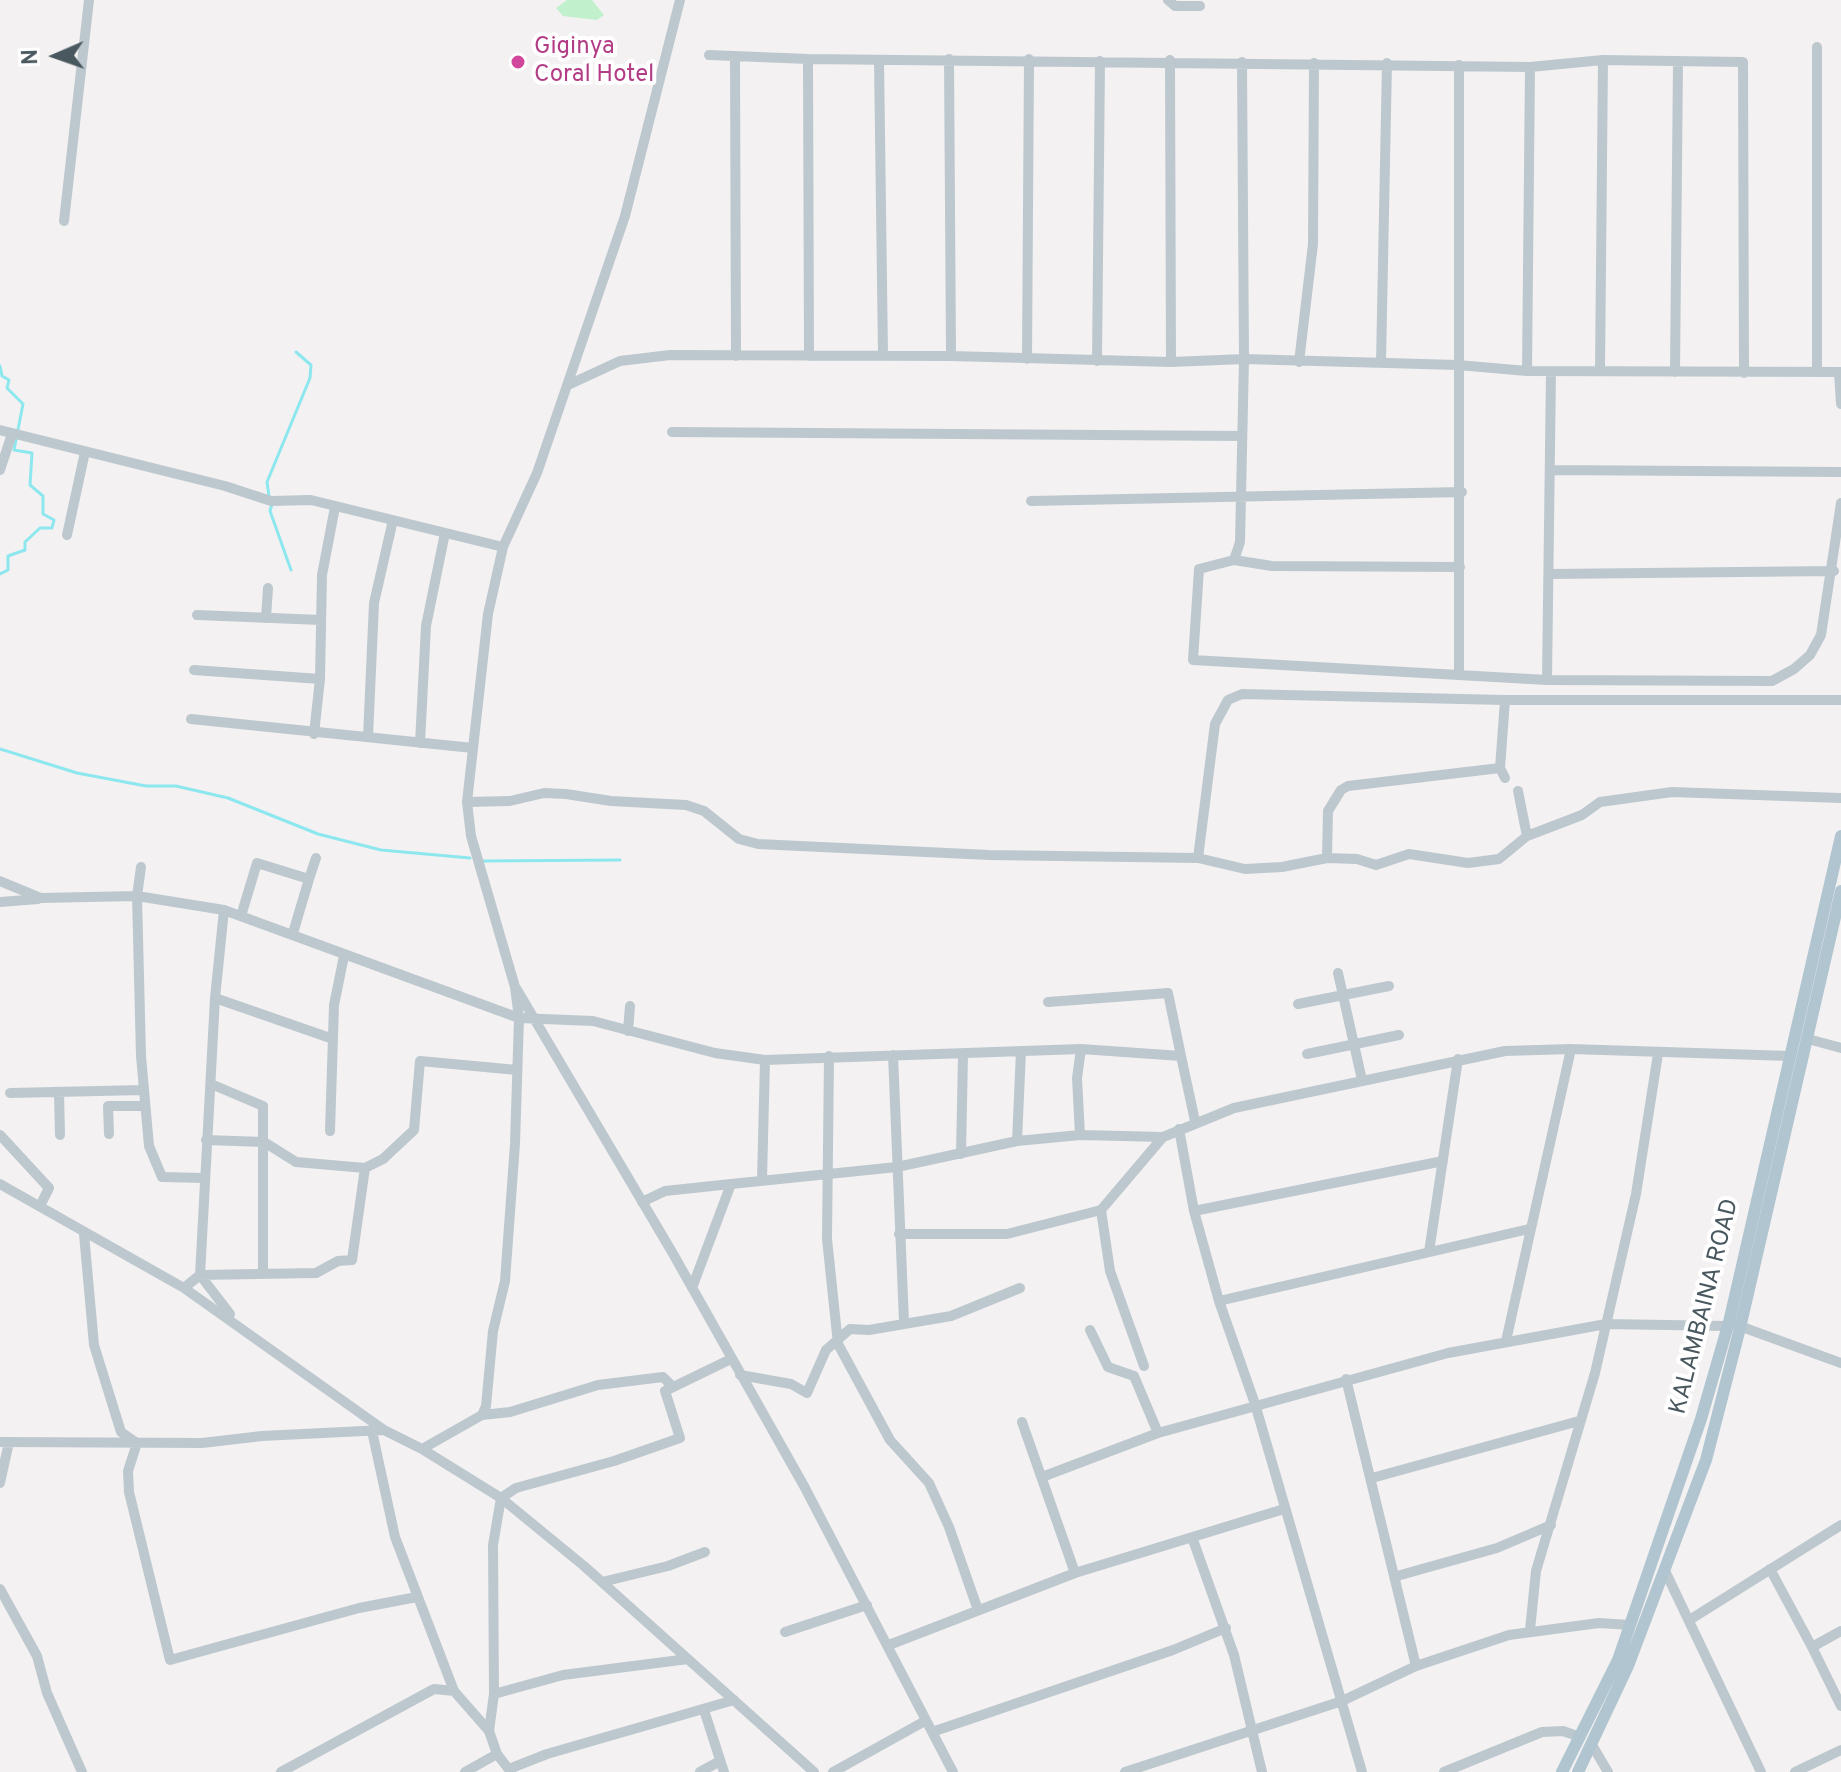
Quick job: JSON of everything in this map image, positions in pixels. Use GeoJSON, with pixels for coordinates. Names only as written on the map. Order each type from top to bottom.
{"type":"FeatureCollection","features":[{"type":"Feature","properties":{"kind":"main road","name":"KALAMBAINA ROAD"},"geometry":{"type":"LineString","coordinates":[[1578,1772],[1666,1573],[1706,1460],[1790,1056],[1841,836]]}},
{"type":"Feature","properties":{"kind":"main road","name":"KALAMBAINA ROAD"},"geometry":{"type":"LineString","coordinates":[[1562,1772],[1618,1660],[1733,1325],[1808,1039],[1841,891]]}},
{"type":"Feature","properties":{"kind":"street"},"geometry":{"type":"LineString","coordinates":[[64,221],[89,0]]}},
{"type":"Feature","properties":{"kind":"street"},"geometry":{"type":"LineString","coordinates":[[482,1415],[486,1406],[493,1331],[505,1281],[519,1018],[515,987],[471,836],[467,802],[488,614],[503,547],[537,473],[639,168],[680,0]]}},
{"type":"Feature","properties":{"kind":"street"},"geometry":{"type":"LineString","coordinates":[[1168,0],[1175,6],[1200,6]]}},
{"type":"Feature","properties":{"kind":"street"},"geometry":{"type":"LineString","coordinates":[[1817,47],[1817,371]]}},
{"type":"Feature","properties":{"kind":"street"},"geometry":{"type":"LineString","coordinates":[[709,55],[808,59],[1170,60],[1530,67],[1603,60],[1743,62],[1744,373]]}},
{"type":"Feature","properties":{"kind":"street"},"geometry":{"type":"LineString","coordinates":[[735,57],[736,356]]}},
{"type":"Feature","properties":{"kind":"street"},"geometry":{"type":"LineString","coordinates":[[808,59],[809,356]]}},
{"type":"Feature","properties":{"kind":"street"},"geometry":{"type":"LineString","coordinates":[[949,59],[951,356]]}},
{"type":"Feature","properties":{"kind":"street"},"geometry":{"type":"LineString","coordinates":[[1027,359],[1029,59]]}},
{"type":"Feature","properties":{"kind":"street"},"geometry":{"type":"LineString","coordinates":[[879,60],[883,355]]}},
{"type":"Feature","properties":{"kind":"street"},"geometry":{"type":"LineString","coordinates":[[1170,60],[1171,362]]}},
{"type":"Feature","properties":{"kind":"street"},"geometry":{"type":"LineString","coordinates":[[1600,370],[1603,60]]}},
{"type":"Feature","properties":{"kind":"street"},"geometry":{"type":"LineString","coordinates":[[1097,361],[1100,61]]}},
{"type":"Feature","properties":{"kind":"street"},"geometry":{"type":"LineString","coordinates":[[1675,372],[1678,61]]}},
{"type":"Feature","properties":{"kind":"street"},"geometry":{"type":"LineString","coordinates":[[1234,560],[1240,542],[1244,359],[1242,62]]}},
{"type":"Feature","properties":{"kind":"street"},"geometry":{"type":"LineString","coordinates":[[1299,362],[1313,244],[1314,63]]}},
{"type":"Feature","properties":{"kind":"street"},"geometry":{"type":"LineString","coordinates":[[1381,362],[1387,63]]}},
{"type":"Feature","properties":{"kind":"street"},"geometry":{"type":"LineString","coordinates":[[1459,65],[1458,365],[1462,492],[1459,675]]}},
{"type":"Feature","properties":{"kind":"street"},"geometry":{"type":"LineString","coordinates":[[1527,371],[1530,67]]}},
{"type":"Feature","properties":{"kind":"street"},"geometry":{"type":"LineString","coordinates":[[568,385],[620,361],[670,355],[883,355],[1171,362],[1244,359],[1458,365],[1527,371],[1840,372],[1841,404]]}},
{"type":"Feature","properties":{"kind":"street"},"geometry":{"type":"LineString","coordinates":[[1547,680],[1551,574],[1551,371]]}},
{"type":"Feature","properties":{"kind":"street"},"geometry":{"type":"LineString","coordinates":[[0,430],[225,486],[271,501],[311,500],[503,547]]}},
{"type":"Feature","properties":{"kind":"street"},"geometry":{"type":"LineString","coordinates":[[672,432],[1242,436]]}},
{"type":"Feature","properties":{"kind":"street"},"geometry":{"type":"LineString","coordinates":[[0,470],[12,434]]}},
{"type":"Feature","properties":{"kind":"street"},"geometry":{"type":"LineString","coordinates":[[67,535],[85,452]]}},
{"type":"Feature","properties":{"kind":"street"},"geometry":{"type":"LineString","coordinates":[[1552,470],[1841,472]]}},
{"type":"Feature","properties":{"kind":"street"},"geometry":{"type":"LineString","coordinates":[[1031,501],[1462,492]]}},
{"type":"Feature","properties":{"kind":"street"},"geometry":{"type":"LineString","coordinates":[[1460,567],[1272,566],[1234,560],[1199,569],[1193,660],[1547,680],[1772,681],[1794,669],[1810,655],[1821,635],[1834,571],[1841,503]]}},
{"type":"Feature","properties":{"kind":"street"},"geometry":{"type":"LineString","coordinates":[[314,734],[320,679],[322,575],[335,507]]}},
{"type":"Feature","properties":{"kind":"street"},"geometry":{"type":"LineString","coordinates":[[368,737],[374,603],[393,520]]}},
{"type":"Feature","properties":{"kind":"street"},"geometry":{"type":"LineString","coordinates":[[420,743],[426,626],[445,533]]}},
{"type":"Feature","properties":{"kind":"street"},"geometry":{"type":"LineString","coordinates":[[1551,574],[1834,571]]}},
{"type":"Feature","properties":{"kind":"street"},"geometry":{"type":"LineString","coordinates":[[266,618],[268,588]]}},
{"type":"Feature","properties":{"kind":"street"},"geometry":{"type":"LineString","coordinates":[[197,615],[321,620]]}},
{"type":"Feature","properties":{"kind":"street"},"geometry":{"type":"LineString","coordinates":[[194,670],[320,679]]}},
{"type":"Feature","properties":{"kind":"street"},"geometry":{"type":"LineString","coordinates":[[1198,858],[1215,724],[1228,700],[1242,694],[1505,700],[1841,700]]}},
{"type":"Feature","properties":{"kind":"street"},"geometry":{"type":"LineString","coordinates":[[1327,858],[1328,811],[1341,790],[1384,779],[1503,773],[1505,700]]}},
{"type":"Feature","properties":{"kind":"street"},"geometry":{"type":"LineString","coordinates":[[191,719],[473,748]]}},
{"type":"Feature","properties":{"kind":"street"},"geometry":{"type":"LineString","coordinates":[[1518,791],[1527,836]]}},
{"type":"Feature","properties":{"kind":"street"},"geometry":{"type":"LineString","coordinates":[[467,802],[510,801],[544,793],[686,805],[704,811],[739,839],[758,844],[989,855],[1198,858],[1245,869],[1282,867],[1327,858],[1357,859],[1376,865],[1409,854],[1477,863],[1499,859],[1527,836],[1582,815],[1600,802],[1672,792],[1841,798]]}},
{"type":"Feature","properties":{"kind":"street"},"geometry":{"type":"LineString","coordinates":[[293,933],[316,858]]}},
{"type":"Feature","properties":{"kind":"street"},"geometry":{"type":"LineString","coordinates":[[241,916],[257,863],[309,879]]}},
{"type":"Feature","properties":{"kind":"street"},"geometry":{"type":"LineString","coordinates":[[141,867],[137,896],[143,1090],[149,1146],[159,1174],[165,1178],[204,1178]]}},
{"type":"Feature","properties":{"kind":"street"},"geometry":{"type":"LineString","coordinates":[[0,881],[41,898]]}},
{"type":"Feature","properties":{"kind":"street"},"geometry":{"type":"LineString","coordinates":[[0,902],[137,896],[224,910],[519,1018],[570,1018],[715,1053],[765,1060],[1081,1049],[1181,1056]]}},
{"type":"Feature","properties":{"kind":"street"},"geometry":{"type":"LineString","coordinates":[[224,910],[215,998],[200,1275],[239,1325]]}},
{"type":"Feature","properties":{"kind":"street"},"geometry":{"type":"LineString","coordinates":[[330,1131],[334,1005],[344,956]]}},
{"type":"Feature","properties":{"kind":"street"},"geometry":{"type":"LineString","coordinates":[[1338,973],[1362,1080]]}},
{"type":"Feature","properties":{"kind":"street"},"geometry":{"type":"LineString","coordinates":[[1298,1004],[1389,986]]}},
{"type":"Feature","properties":{"kind":"street"},"geometry":{"type":"LineString","coordinates":[[515,987],[537,1019],[597,1130],[692,1288],[889,1645],[953,1772]]}},
{"type":"Feature","properties":{"kind":"street"},"geometry":{"type":"LineString","coordinates":[[1048,1002],[1168,993],[1195,1121]]}},
{"type":"Feature","properties":{"kind":"street"},"geometry":{"type":"LineString","coordinates":[[215,998],[333,1039]]}},
{"type":"Feature","properties":{"kind":"street"},"geometry":{"type":"LineString","coordinates":[[628,1031],[630,1006]]}},
{"type":"Feature","properties":{"kind":"street"},"geometry":{"type":"LineString","coordinates":[[1307,1054],[1399,1035]]}},
{"type":"Feature","properties":{"kind":"street"},"geometry":{"type":"LineString","coordinates":[[1808,1039],[1841,1048]]}},
{"type":"Feature","properties":{"kind":"street"},"geometry":{"type":"LineString","coordinates":[[1080,1135],[1077,1078],[1081,1049]]}},
{"type":"Feature","properties":{"kind":"street"},"geometry":{"type":"LineString","coordinates":[[899,1234],[1007,1234],[1101,1210],[1163,1137],[1195,1121],[1234,1108],[1458,1059],[1505,1051],[1571,1049],[1790,1056]]}},
{"type":"Feature","properties":{"kind":"street"},"geometry":{"type":"LineString","coordinates":[[1506,1341],[1571,1049]]}},
{"type":"Feature","properties":{"kind":"street"},"geometry":{"type":"LineString","coordinates":[[1017,1141],[1021,1051]]}},
{"type":"Feature","properties":{"kind":"street"},"geometry":{"type":"LineString","coordinates":[[1530,1630],[1536,1571],[1606,1324],[1636,1194],[1658,1054]]}},
{"type":"Feature","properties":{"kind":"street"},"geometry":{"type":"LineString","coordinates":[[893,1055],[904,1322]]}},
{"type":"Feature","properties":{"kind":"street"},"geometry":{"type":"LineString","coordinates":[[961,1154],[963,1055]]}},
{"type":"Feature","properties":{"kind":"street"},"geometry":{"type":"LineString","coordinates":[[829,1056],[827,1239],[838,1340],[890,1440],[929,1483],[949,1527],[978,1610]]}},
{"type":"Feature","properties":{"kind":"street"},"geometry":{"type":"LineString","coordinates":[[1429,1252],[1458,1059]]}},
{"type":"Feature","properties":{"kind":"street"},"geometry":{"type":"LineString","coordinates":[[762,1180],[765,1060]]}},
{"type":"Feature","properties":{"kind":"street"},"geometry":{"type":"LineString","coordinates":[[206,1140],[264,1142],[296,1162],[365,1168],[383,1159],[414,1130],[420,1061],[517,1070]]}},
{"type":"Feature","properties":{"kind":"street"},"geometry":{"type":"LineString","coordinates":[[211,1084],[263,1106],[263,1273]]}},
{"type":"Feature","properties":{"kind":"street"},"geometry":{"type":"LineString","coordinates":[[10,1093],[143,1090]]}},
{"type":"Feature","properties":{"kind":"street"},"geometry":{"type":"LineString","coordinates":[[59,1092],[60,1135]]}},
{"type":"Feature","properties":{"kind":"street"},"geometry":{"type":"LineString","coordinates":[[109,1134],[108,1106],[145,1106]]}},
{"type":"Feature","properties":{"kind":"street"},"geometry":{"type":"LineString","coordinates":[[1179,1129],[1194,1211],[1219,1301],[1255,1404],[1362,1772]]}},
{"type":"Feature","properties":{"kind":"street"},"geometry":{"type":"LineString","coordinates":[[0,1135],[49,1188],[41,1204]]}},
{"type":"Feature","properties":{"kind":"street"},"geometry":{"type":"LineString","coordinates":[[642,1202],[665,1191],[897,1167],[1017,1141],[1080,1135],[1163,1137]]}},
{"type":"Feature","properties":{"kind":"street"},"geometry":{"type":"LineString","coordinates":[[1194,1211],[1443,1161]]}},
{"type":"Feature","properties":{"kind":"street"},"geometry":{"type":"LineString","coordinates":[[184,1288],[200,1275],[316,1273],[338,1261],[352,1260],[365,1168]]}},
{"type":"Feature","properties":{"kind":"street"},"geometry":{"type":"LineString","coordinates":[[0,1184],[41,1204],[84,1234],[184,1288],[239,1325],[378,1430],[422,1449],[501,1498],[602,1582],[814,1772]]}},
{"type":"Feature","properties":{"kind":"street"},"geometry":{"type":"LineString","coordinates":[[692,1288],[731,1184]]}},
{"type":"Feature","properties":{"kind":"street"},"geometry":{"type":"LineString","coordinates":[[1101,1210],[1110,1271],[1144,1366]]}},
{"type":"Feature","properties":{"kind":"street"},"geometry":{"type":"LineString","coordinates":[[1219,1301],[1529,1229]]}},
{"type":"Feature","properties":{"kind":"street"},"geometry":{"type":"LineString","coordinates":[[84,1234],[94,1345],[121,1432],[137,1443]]}},
{"type":"Feature","properties":{"kind":"street"},"geometry":{"type":"LineString","coordinates":[[740,1375],[791,1384],[807,1393],[826,1350],[850,1329],[869,1330],[951,1316],[1020,1288]]}},
{"type":"Feature","properties":{"kind":"street"},"geometry":{"type":"LineString","coordinates":[[1042,1477],[1158,1433],[1346,1379],[1506,1341],[1606,1324],[1733,1325],[1841,1363]]}},
{"type":"Feature","properties":{"kind":"street"},"geometry":{"type":"LineString","coordinates":[[1090,1330],[1108,1367],[1134,1376],[1158,1433]]}},
{"type":"Feature","properties":{"kind":"street"},"geometry":{"type":"LineString","coordinates":[[489,1731],[494,1694],[493,1545],[501,1498],[516,1488],[614,1461],[680,1438],[665,1391],[731,1359]]}},
{"type":"Feature","properties":{"kind":"street"},"geometry":{"type":"LineString","coordinates":[[422,1449],[482,1415],[510,1412],[598,1385],[663,1377],[673,1387]]}},
{"type":"Feature","properties":{"kind":"street"},"geometry":{"type":"LineString","coordinates":[[1346,1379],[1397,1576],[1416,1666]]}},
{"type":"Feature","properties":{"kind":"street"},"geometry":{"type":"LineString","coordinates":[[1372,1478],[1579,1421]]}},
{"type":"Feature","properties":{"kind":"street"},"geometry":{"type":"LineString","coordinates":[[1022,1422],[1075,1573]]}},
{"type":"Feature","properties":{"kind":"street"},"geometry":{"type":"LineString","coordinates":[[0,1483],[5,1442],[202,1443],[262,1436],[378,1430]]}},
{"type":"Feature","properties":{"kind":"street"},"geometry":{"type":"LineString","coordinates":[[378,1430],[395,1537],[417,1597],[454,1691],[489,1731],[497,1754],[510,1771],[547,1754],[734,1700]]}},
{"type":"Feature","properties":{"kind":"street"},"geometry":{"type":"LineString","coordinates":[[137,1443],[128,1471],[129,1492],[170,1660],[359,1608],[417,1597]]}},
{"type":"Feature","properties":{"kind":"street"},"geometry":{"type":"LineString","coordinates":[[889,1645],[1075,1573],[1284,1509]]}},
{"type":"Feature","properties":{"kind":"street"},"geometry":{"type":"LineString","coordinates":[[1397,1576],[1497,1548],[1551,1525]]}},
{"type":"Feature","properties":{"kind":"street"},"geometry":{"type":"LineString","coordinates":[[1691,1619],[1841,1525]]}},
{"type":"Feature","properties":{"kind":"street"},"geometry":{"type":"LineString","coordinates":[[1192,1537],[1226,1628],[1262,1772]]}},
{"type":"Feature","properties":{"kind":"street"},"geometry":{"type":"LineString","coordinates":[[602,1582],[668,1566],[705,1552]]}},
{"type":"Feature","properties":{"kind":"street"},"geometry":{"type":"LineString","coordinates":[[1770,1569],[1841,1706]]}},
{"type":"Feature","properties":{"kind":"street"},"geometry":{"type":"LineString","coordinates":[[1666,1573],[1691,1619],[1761,1772]]}},
{"type":"Feature","properties":{"kind":"street"},"geometry":{"type":"LineString","coordinates":[[0,1589],[37,1656],[47,1693],[82,1772]]}},
{"type":"Feature","properties":{"kind":"street"},"geometry":{"type":"LineString","coordinates":[[785,1632],[867,1605]]}},
{"type":"Feature","properties":{"kind":"street"},"geometry":{"type":"LineString","coordinates":[[1125,1772],[1342,1701],[1416,1666],[1530,1630],[1599,1623],[1630,1625]]}},
{"type":"Feature","properties":{"kind":"street"},"geometry":{"type":"LineString","coordinates":[[932,1732],[1173,1650],[1226,1628]]}},
{"type":"Feature","properties":{"kind":"street"},"geometry":{"type":"LineString","coordinates":[[1812,1647],[1841,1631]]}},
{"type":"Feature","properties":{"kind":"street"},"geometry":{"type":"LineString","coordinates":[[494,1694],[563,1675],[688,1659]]}},
{"type":"Feature","properties":{"kind":"street"},"geometry":{"type":"LineString","coordinates":[[281,1772],[434,1689],[454,1691]]}},
{"type":"Feature","properties":{"kind":"street"},"geometry":{"type":"LineString","coordinates":[[700,1772],[722,1767],[704,1710]]}},
{"type":"Feature","properties":{"kind":"street"},"geometry":{"type":"LineString","coordinates":[[833,1772],[925,1721]]}},
{"type":"Feature","properties":{"kind":"street"},"geometry":{"type":"LineString","coordinates":[[1444,1772],[1542,1732],[1563,1731],[1580,1737]]}},
{"type":"Feature","properties":{"kind":"street"},"geometry":{"type":"LineString","coordinates":[[1592,1745],[1608,1772]]}},
{"type":"Feature","properties":{"kind":"street"},"geometry":{"type":"LineString","coordinates":[[1795,1772],[1838,1752],[1841,1767]]}},
{"type":"Feature","properties":{"kind":"street"},"geometry":{"type":"LineString","coordinates":[[465,1772],[497,1754]]}},
{"type":"Feature","properties":{"kind":"green space"},"geometry":{"type":"Polygon","coordinates":[[[567,0],[592,0],[604,15],[597,20],[563,16],[556,8],[567,0]]]}},
{"type":"Feature","properties":{"kind":"waterway"},"geometry":{"type":"LineString","coordinates":[[269,496],[267,482],[310,378],[311,365],[296,352]]}},
{"type":"Feature","properties":{"kind":"waterway"},"geometry":{"type":"LineString","coordinates":[[0,366],[2,376],[9,380],[7,388],[23,404],[14,450],[32,453],[30,485],[43,496],[43,514],[54,520],[52,528],[40,528],[25,542],[25,550],[8,556],[8,570],[0,574]]}},
{"type":"Feature","properties":{"kind":"waterway"},"geometry":{"type":"LineString","coordinates":[[272,504],[270,511],[291,570]]}},
{"type":"Feature","properties":{"kind":"waterway"},"geometry":{"type":"LineString","coordinates":[[0,749],[77,773],[146,786],[176,786],[228,798],[318,834],[381,850],[470,858]]}},
{"type":"Feature","properties":{"kind":"waterway"},"geometry":{"type":"LineString","coordinates":[[483,861],[620,860]]}},
{"type":"Feature","properties":{"kind":"place","name":"Giginya Coral Hotel"},"geometry":{"type":"Point","coordinates":[518,62]}}]}
